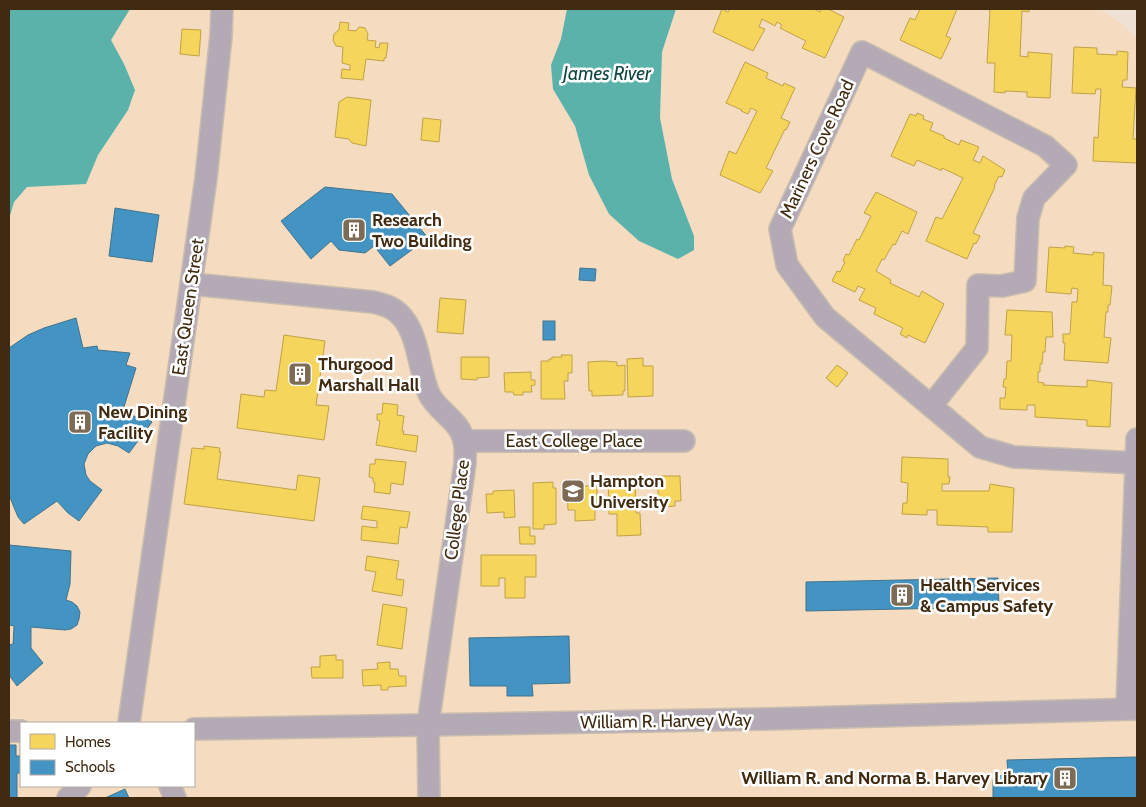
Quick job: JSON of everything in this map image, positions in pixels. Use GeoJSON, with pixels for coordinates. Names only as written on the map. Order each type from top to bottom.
{"type":"FeatureCollection","features":[{"type":"Feature","properties":{"kind":"street","name":"East Queen Street"},"geometry":{"type":"LineString","coordinates":[[129,722],[206,178],[221,36],[222,9]]}},
{"type":"Feature","properties":{"kind":"street","name":"Mariners Cove Road"},"geometry":{"type":"LineString","coordinates":[[931,406],[976,348],[978,285],[1002,286],[1025,281],[1028,218],[1034,198],[1066,165],[1045,146],[862,52],[780,229],[787,265],[825,317],[931,406],[980,447],[1014,457],[1136,463]]}},
{"type":"Feature","properties":{"kind":"street","name":"College Place"},"geometry":{"type":"LineString","coordinates":[[192,284],[374,302],[397,310],[405,320],[410,332],[428,392],[440,410],[457,426],[464,441],[465,463],[428,725],[429,798]]}},
{"type":"Feature","properties":{"kind":"street"},"geometry":{"type":"LineString","coordinates":[[1132,709],[1137,439]]}},
{"type":"Feature","properties":{"kind":"street","name":"East College Place"},"geometry":{"type":"LineString","coordinates":[[464,441],[684,441]]}},
{"type":"Feature","properties":{"kind":"street","name":"William R. Harvey Way"},"geometry":{"type":"LineString","coordinates":[[195,729],[756,719],[1132,709]]}},
{"type":"Feature","properties":{"kind":"street"},"geometry":{"type":"LineString","coordinates":[[68,798],[79,787]]}},
{"type":"Feature","properties":{"kind":"shaded area","name":"Hampton University"},"geometry":{"type":"Polygon","coordinates":[[[130,9],[567,9],[561,39],[551,65],[553,89],[575,126],[589,175],[694,236],[672,179],[660,118],[662,52],[676,9],[1099,9],[1120,22],[1137,39],[1137,798],[9,798],[9,219],[14,202],[26,186],[86,184],[98,155],[114,132],[124,64],[110,40],[130,9]]]}},
{"type":"Feature","properties":{"kind":"water"},"geometry":{"type":"Polygon","coordinates":[[[9,9],[130,9],[111,40],[135,90],[128,110],[98,155],[86,184],[27,187],[14,202],[9,219],[9,9]]]}},
{"type":"Feature","properties":{"kind":"water","name":"James River"},"geometry":{"type":"Polygon","coordinates":[[[567,9],[676,9],[662,52],[660,118],[672,179],[694,236],[694,250],[678,259],[639,241],[609,214],[589,175],[575,126],[553,89],[551,65],[561,39],[567,9]]]}},
{"type":"Feature","properties":{"kind":"building: Homes"},"geometry":{"type":"Polygon","coordinates":[[[722,9],[728,12],[730,9],[814,9],[820,12],[821,9],[828,9],[844,17],[825,58],[802,48],[806,41],[780,28],[782,25],[777,22],[775,26],[762,19],[759,27],[765,29],[753,51],[713,32],[722,9]]]}},
{"type":"Feature","properties":{"kind":"building: Homes"},"geometry":{"type":"Polygon","coordinates":[[[920,9],[957,9],[946,36],[951,38],[941,59],[900,40],[910,18],[915,20],[920,9]]]}},
{"type":"Feature","properties":{"kind":"building: Homes"},"geometry":{"type":"Polygon","coordinates":[[[984,9],[1029,9],[1029,12],[1022,11],[1020,56],[1028,57],[1028,52],[1052,54],[1050,98],[1027,97],[1027,92],[994,92],[995,63],[987,63],[990,10],[984,9]]]}},
{"type":"Feature","properties":{"kind":"building: Homes"},"geometry":{"type":"Polygon","coordinates":[[[340,22],[349,23],[348,30],[356,31],[359,27],[365,28],[368,34],[367,40],[376,41],[375,47],[379,48],[380,43],[388,43],[384,61],[366,59],[363,80],[341,78],[342,69],[350,70],[350,65],[342,63],[343,47],[336,46],[333,40],[334,34],[339,30],[340,22]]]}},
{"type":"Feature","properties":{"kind":"building: Homes"},"geometry":{"type":"Polygon","coordinates":[[[182,29],[201,30],[199,56],[180,54],[182,29]]]}},
{"type":"Feature","properties":{"kind":"building: Homes"},"geometry":{"type":"Polygon","coordinates":[[[1074,47],[1097,48],[1097,54],[1117,55],[1117,51],[1128,52],[1127,80],[1123,80],[1122,87],[1136,88],[1133,139],[1137,139],[1137,163],[1093,161],[1094,137],[1098,138],[1101,89],[1096,89],[1095,94],[1072,93],[1074,47]]]}},
{"type":"Feature","properties":{"kind":"building: Homes"},"geometry":{"type":"Polygon","coordinates":[[[745,62],[768,73],[766,78],[783,86],[784,83],[795,88],[781,118],[790,122],[766,168],[773,171],[760,193],[720,175],[729,151],[736,154],[757,111],[751,108],[748,114],[726,103],[745,62]]]}},
{"type":"Feature","properties":{"kind":"building: Homes"},"geometry":{"type":"Polygon","coordinates":[[[347,97],[371,100],[366,146],[352,143],[349,139],[335,137],[339,102],[347,97]]]}},
{"type":"Feature","properties":{"kind":"building: Homes"},"geometry":{"type":"Polygon","coordinates":[[[917,113],[924,116],[923,119],[933,123],[930,130],[944,136],[944,138],[959,145],[961,140],[979,147],[973,160],[980,163],[983,156],[1005,170],[1002,177],[999,176],[973,233],[980,236],[976,244],[974,243],[967,259],[926,241],[936,217],[942,219],[963,178],[942,168],[941,171],[917,160],[914,166],[891,156],[910,114],[916,116],[917,113]]]}},
{"type":"Feature","properties":{"kind":"building: Homes"},"geometry":{"type":"Polygon","coordinates":[[[423,118],[441,120],[439,142],[421,140],[423,118]]]}},
{"type":"Feature","properties":{"kind":"building: Homes"},"geometry":{"type":"Polygon","coordinates":[[[876,192],[917,212],[908,234],[902,231],[895,245],[893,244],[884,260],[882,259],[876,271],[891,280],[890,283],[919,297],[922,291],[944,304],[925,343],[908,335],[907,338],[900,334],[903,328],[874,314],[876,308],[859,300],[865,289],[858,286],[855,292],[832,281],[837,271],[840,272],[845,262],[843,261],[846,254],[849,255],[857,239],[859,240],[871,216],[864,213],[876,192]]]}},
{"type":"Feature","properties":{"kind":"building: Homes"},"geometry":{"type":"Polygon","coordinates":[[[1065,246],[1074,247],[1073,253],[1093,255],[1093,252],[1104,253],[1103,285],[1112,286],[1110,305],[1108,305],[1108,312],[1106,312],[1104,337],[1111,338],[1108,363],[1064,360],[1065,343],[1063,343],[1063,334],[1070,334],[1072,302],[1077,302],[1078,289],[1072,288],[1071,294],[1046,292],[1049,247],[1065,248],[1065,246]]]}},
{"type":"Feature","properties":{"kind":"building: Homes"},"geometry":{"type":"Polygon","coordinates":[[[440,298],[466,300],[463,334],[437,332],[440,298]]]}},
{"type":"Feature","properties":{"kind":"building: Homes"},"geometry":{"type":"Polygon","coordinates":[[[1007,310],[1052,312],[1053,337],[1046,337],[1045,352],[1043,352],[1042,364],[1040,364],[1040,372],[1038,372],[1038,382],[1044,383],[1043,385],[1087,387],[1087,380],[1112,383],[1110,427],[1087,426],[1087,420],[1035,417],[1035,405],[1027,405],[1027,410],[1000,409],[1000,398],[1005,398],[1006,387],[1003,387],[1004,379],[1006,379],[1007,361],[1011,361],[1012,335],[1005,335],[1007,310]]]}},
{"type":"Feature","properties":{"kind":"building: Homes","name":"Thurgood Marshall Hall"},"geometry":{"type":"Polygon","coordinates":[[[284,335],[325,341],[316,405],[329,406],[324,440],[237,428],[241,394],[264,397],[265,390],[276,391],[284,335]]]}},
{"type":"Feature","properties":{"kind":"building: Homes"},"geometry":{"type":"Polygon","coordinates":[[[561,355],[572,355],[572,373],[568,373],[568,381],[564,381],[565,399],[541,399],[541,361],[549,361],[552,357],[562,357],[561,355]]]}},
{"type":"Feature","properties":{"kind":"building: Homes"},"geometry":{"type":"Polygon","coordinates":[[[461,357],[489,357],[489,377],[477,378],[477,380],[461,379],[461,357]]]}},
{"type":"Feature","properties":{"kind":"building: Homes"},"geometry":{"type":"Polygon","coordinates":[[[643,358],[643,366],[653,366],[653,396],[628,397],[627,359],[643,358]]]}},
{"type":"Feature","properties":{"kind":"building: Homes"},"geometry":{"type":"Polygon","coordinates":[[[588,362],[617,362],[617,366],[625,365],[625,391],[623,391],[623,395],[592,396],[592,391],[589,391],[588,362]]]}},
{"type":"Feature","properties":{"kind":"building: Homes"},"geometry":{"type":"Polygon","coordinates":[[[837,365],[848,373],[837,387],[826,378],[837,365]]]}},
{"type":"Feature","properties":{"kind":"building: Homes"},"geometry":{"type":"Polygon","coordinates":[[[531,372],[531,380],[535,380],[535,385],[531,386],[532,392],[514,395],[513,392],[505,392],[504,373],[531,372]]]}},
{"type":"Feature","properties":{"kind":"building: Homes"},"geometry":{"type":"Polygon","coordinates":[[[383,403],[398,405],[397,415],[404,416],[403,434],[418,436],[416,452],[376,445],[380,421],[377,420],[377,414],[382,414],[383,403]]]}},
{"type":"Feature","properties":{"kind":"building: Homes"},"geometry":{"type":"Polygon","coordinates":[[[204,446],[220,448],[217,479],[296,490],[298,475],[320,478],[314,521],[184,504],[192,448],[204,449],[204,446]]]}},
{"type":"Feature","properties":{"kind":"building: Homes"},"geometry":{"type":"Polygon","coordinates":[[[902,457],[948,459],[949,484],[942,484],[942,491],[989,491],[990,484],[1014,488],[1012,532],[988,532],[988,527],[937,525],[937,510],[927,510],[927,515],[902,514],[903,503],[907,503],[908,483],[901,482],[902,457]]]}},
{"type":"Feature","properties":{"kind":"building: Homes"},"geometry":{"type":"Polygon","coordinates":[[[375,459],[406,462],[403,485],[391,483],[390,494],[374,492],[375,483],[373,478],[369,477],[370,464],[375,464],[375,459]]]}},
{"type":"Feature","properties":{"kind":"building: Homes"},"geometry":{"type":"Polygon","coordinates":[[[657,476],[680,476],[681,501],[675,501],[675,506],[659,507],[657,476]]]}},
{"type":"Feature","properties":{"kind":"building: Homes"},"geometry":{"type":"Polygon","coordinates":[[[608,478],[635,478],[636,513],[640,513],[641,535],[617,536],[617,514],[609,514],[608,478]]]}},
{"type":"Feature","properties":{"kind":"building: Homes"},"geometry":{"type":"Polygon","coordinates":[[[553,482],[553,488],[556,488],[556,524],[544,525],[544,529],[533,529],[533,483],[553,482]]]}},
{"type":"Feature","properties":{"kind":"building: Homes"},"geometry":{"type":"Polygon","coordinates":[[[573,486],[597,486],[595,520],[575,521],[575,510],[568,510],[567,488],[573,488],[573,486]]]}},
{"type":"Feature","properties":{"kind":"building: Homes"},"geometry":{"type":"Polygon","coordinates":[[[514,490],[515,517],[504,518],[504,512],[487,513],[486,494],[493,494],[493,491],[514,490]]]}},
{"type":"Feature","properties":{"kind":"building: Homes"},"geometry":{"type":"Polygon","coordinates":[[[363,506],[410,512],[407,528],[400,527],[398,544],[361,540],[362,526],[377,528],[377,521],[361,519],[363,506]]]}},
{"type":"Feature","properties":{"kind":"building: Homes"},"geometry":{"type":"Polygon","coordinates":[[[519,527],[530,527],[530,536],[535,536],[535,544],[520,544],[519,527]]]}},
{"type":"Feature","properties":{"kind":"building: Homes"},"geometry":{"type":"Polygon","coordinates":[[[481,555],[536,555],[536,577],[525,577],[525,598],[505,598],[505,578],[499,578],[499,586],[481,586],[481,555]]]}},
{"type":"Feature","properties":{"kind":"building: Homes"},"geometry":{"type":"Polygon","coordinates":[[[367,556],[399,561],[396,579],[404,580],[402,596],[372,591],[376,572],[365,570],[367,556]]]}},
{"type":"Feature","properties":{"kind":"building: Homes"},"geometry":{"type":"Polygon","coordinates":[[[383,604],[407,608],[402,649],[377,645],[383,604]]]}},
{"type":"Feature","properties":{"kind":"building: Homes"},"geometry":{"type":"Polygon","coordinates":[[[336,655],[336,660],[343,660],[343,678],[312,678],[311,667],[320,667],[320,656],[336,655]]]}},
{"type":"Feature","properties":{"kind":"building: Homes"},"geometry":{"type":"Polygon","coordinates":[[[390,662],[390,669],[398,669],[399,676],[406,676],[406,686],[388,687],[388,690],[381,690],[381,685],[363,686],[362,670],[378,669],[377,663],[390,662]]]}},
{"type":"Feature","properties":{"kind":"building: Schools","name":"Research Two Building"},"geometry":{"type":"Polygon","coordinates":[[[325,187],[392,194],[428,238],[390,266],[374,246],[365,253],[339,250],[331,241],[311,259],[281,221],[325,187]]]}},
{"type":"Feature","properties":{"kind":"building: Schools"},"geometry":{"type":"Polygon","coordinates":[[[115,208],[159,215],[152,262],[109,256],[115,208]]]}},
{"type":"Feature","properties":{"kind":"building: Schools"},"geometry":{"type":"Polygon","coordinates":[[[580,268],[596,269],[595,281],[579,280],[580,268]]]}},
{"type":"Feature","properties":{"kind":"building: Schools","name":"New Dining Facility"},"geometry":{"type":"Polygon","coordinates":[[[76,318],[83,348],[97,346],[98,350],[130,353],[126,365],[136,368],[123,410],[143,421],[147,417],[152,422],[129,453],[118,446],[107,443],[96,446],[88,454],[84,464],[86,475],[90,481],[102,490],[79,521],[57,501],[24,524],[18,517],[9,495],[9,348],[28,335],[76,318]]]}},
{"type":"Feature","properties":{"kind":"building: Schools"},"geometry":{"type":"Polygon","coordinates":[[[543,321],[555,321],[555,340],[543,340],[543,321]]]}},
{"type":"Feature","properties":{"kind":"building: Schools"},"geometry":{"type":"Polygon","coordinates":[[[9,545],[71,551],[70,584],[66,600],[77,606],[80,612],[77,625],[71,629],[31,627],[31,648],[43,663],[17,686],[9,675],[9,645],[13,644],[14,626],[9,625],[9,545]]]}},
{"type":"Feature","properties":{"kind":"building: Schools","name":"Health Services & Campus Safety"},"geometry":{"type":"Polygon","coordinates":[[[998,578],[999,607],[806,611],[806,582],[998,578]]]}},
{"type":"Feature","properties":{"kind":"building: Schools"},"geometry":{"type":"Polygon","coordinates":[[[569,636],[570,683],[532,684],[533,696],[507,696],[507,686],[470,686],[469,638],[569,636]]]}},
{"type":"Feature","properties":{"kind":"building: Schools"},"geometry":{"type":"Polygon","coordinates":[[[9,745],[16,745],[16,756],[20,756],[20,773],[17,773],[17,798],[9,798],[9,745]]]}},
{"type":"Feature","properties":{"kind":"building: Schools","name":"William R. and Norma B. Harvey Library"},"geometry":{"type":"Polygon","coordinates":[[[1137,757],[1137,798],[993,798],[993,780],[997,776],[1008,775],[1007,760],[1137,757]]]}},
{"type":"Feature","properties":{"kind":"building: Schools"},"geometry":{"type":"Polygon","coordinates":[[[125,789],[129,798],[105,798],[125,789]]]}},
{"type":"Feature","properties":{"kind":"place","name":"Research Two Building"},"geometry":{"type":"Point","coordinates":[354,230]}},
{"type":"Feature","properties":{"kind":"place","name":"Thurgood Marshall Hall"},"geometry":{"type":"Point","coordinates":[300,374]}},
{"type":"Feature","properties":{"kind":"place","name":"New Dining Facility"},"geometry":{"type":"Point","coordinates":[80,422]}},
{"type":"Feature","properties":{"kind":"place","name":"Hampton University"},"geometry":{"type":"Point","coordinates":[573,491]}},
{"type":"Feature","properties":{"kind":"place","name":"Health Services & Campus Safety"},"geometry":{"type":"Point","coordinates":[902,595]}},
{"type":"Feature","properties":{"kind":"place","name":"William R. and Norma B. Harvey Library"},"geometry":{"type":"Point","coordinates":[1065,778]}}]}
